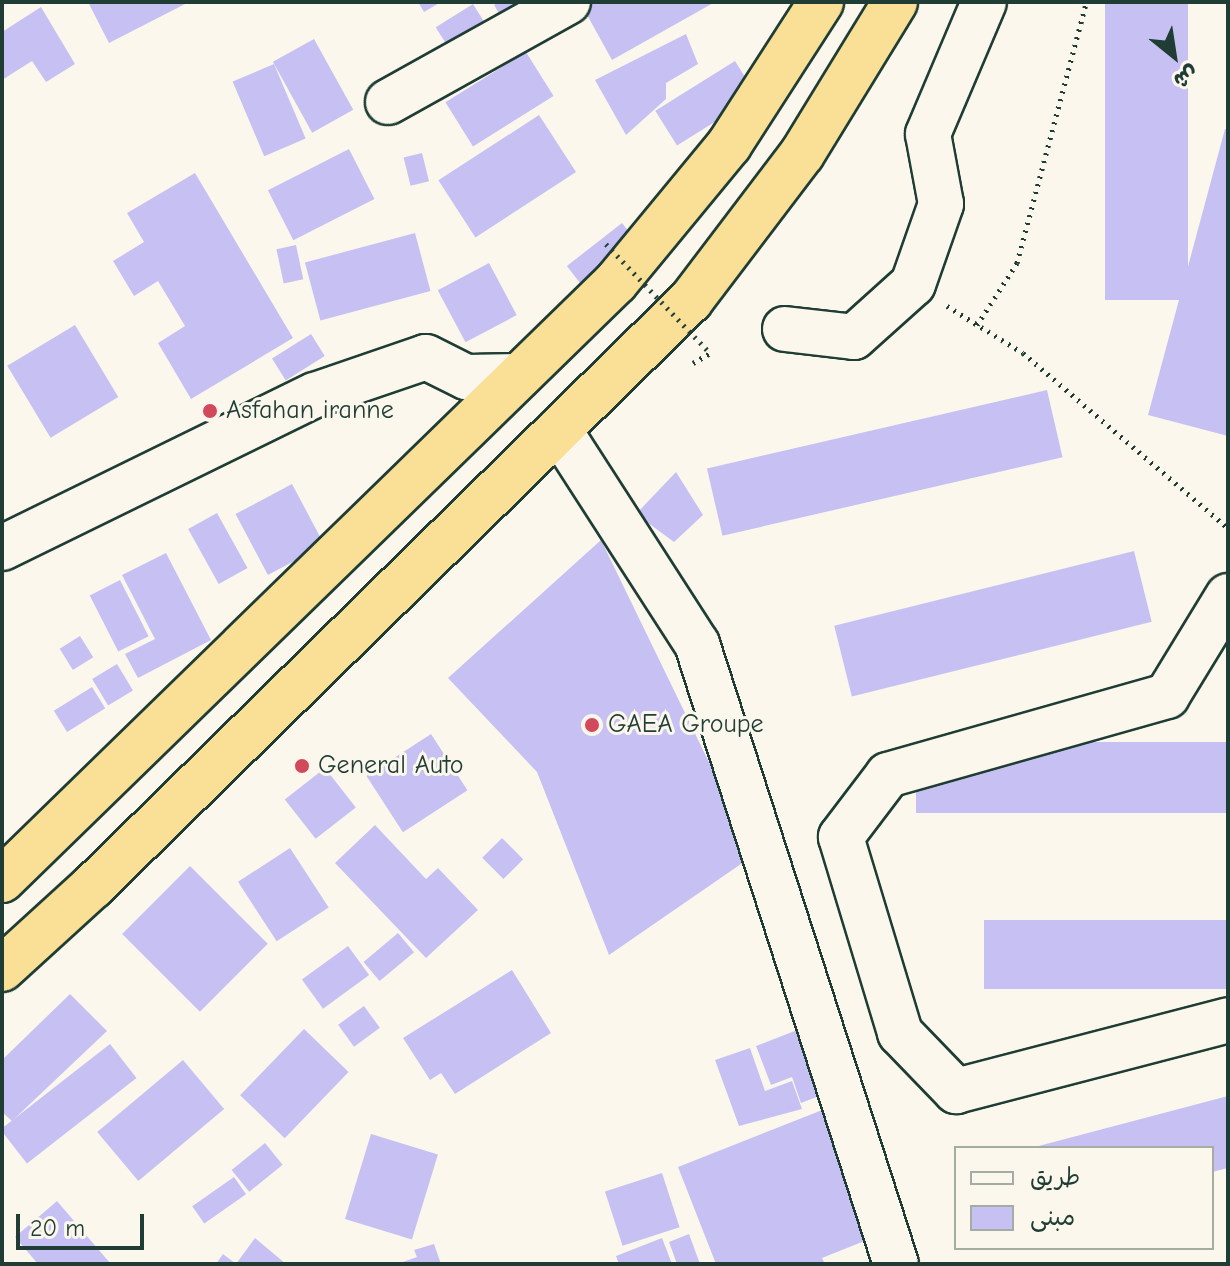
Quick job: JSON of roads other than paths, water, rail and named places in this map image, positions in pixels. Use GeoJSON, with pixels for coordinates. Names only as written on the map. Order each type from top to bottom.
{"type":"FeatureCollection","features":[{"type":"Feature","properties":{"kind":"highway"},"geometry":{"type":"LineString","coordinates":[[2,880],[519,376],[681,209],[772,83],[821,2]]}},
{"type":"Feature","properties":{"kind":"highway"},"geometry":{"type":"LineString","coordinates":[[2,969],[691,300],[738,243],[802,154],[895,2]]}},
{"type":"Feature","properties":{"kind":"street"},"geometry":{"type":"LineString","coordinates":[[388,102],[568,2]]}},
{"type":"Feature","properties":{"kind":"street"},"geometry":{"type":"LineString","coordinates":[[785,329],[854,337],[913,284],[941,204],[928,134],[984,2]]}},
{"type":"Feature","properties":{"kind":"street"},"geometry":{"type":"LineString","coordinates":[[2,548],[315,395],[426,357],[466,377],[519,376]]}},
{"type":"Feature","properties":{"kind":"street"},"geometry":{"type":"LineString","coordinates":[[559,430],[697,644],[896,1264]]}},
{"type":"Feature","properties":{"kind":"street"},"geometry":{"type":"LineString","coordinates":[[1228,596],[1167,696],[888,775],[841,837],[900,1033],[956,1091],[1228,1020]]}},
{"type":"Feature","properties":{"kind":"place","name":"Asfahan iranne"},"geometry":{"type":"Point","coordinates":[210,411]}},
{"type":"Feature","properties":{"kind":"place","name":"GAEA Groupe"},"geometry":{"type":"Point","coordinates":[592,725]}},
{"type":"Feature","properties":{"kind":"place","name":"General Auto"},"geometry":{"type":"Point","coordinates":[302,766]}}]}
